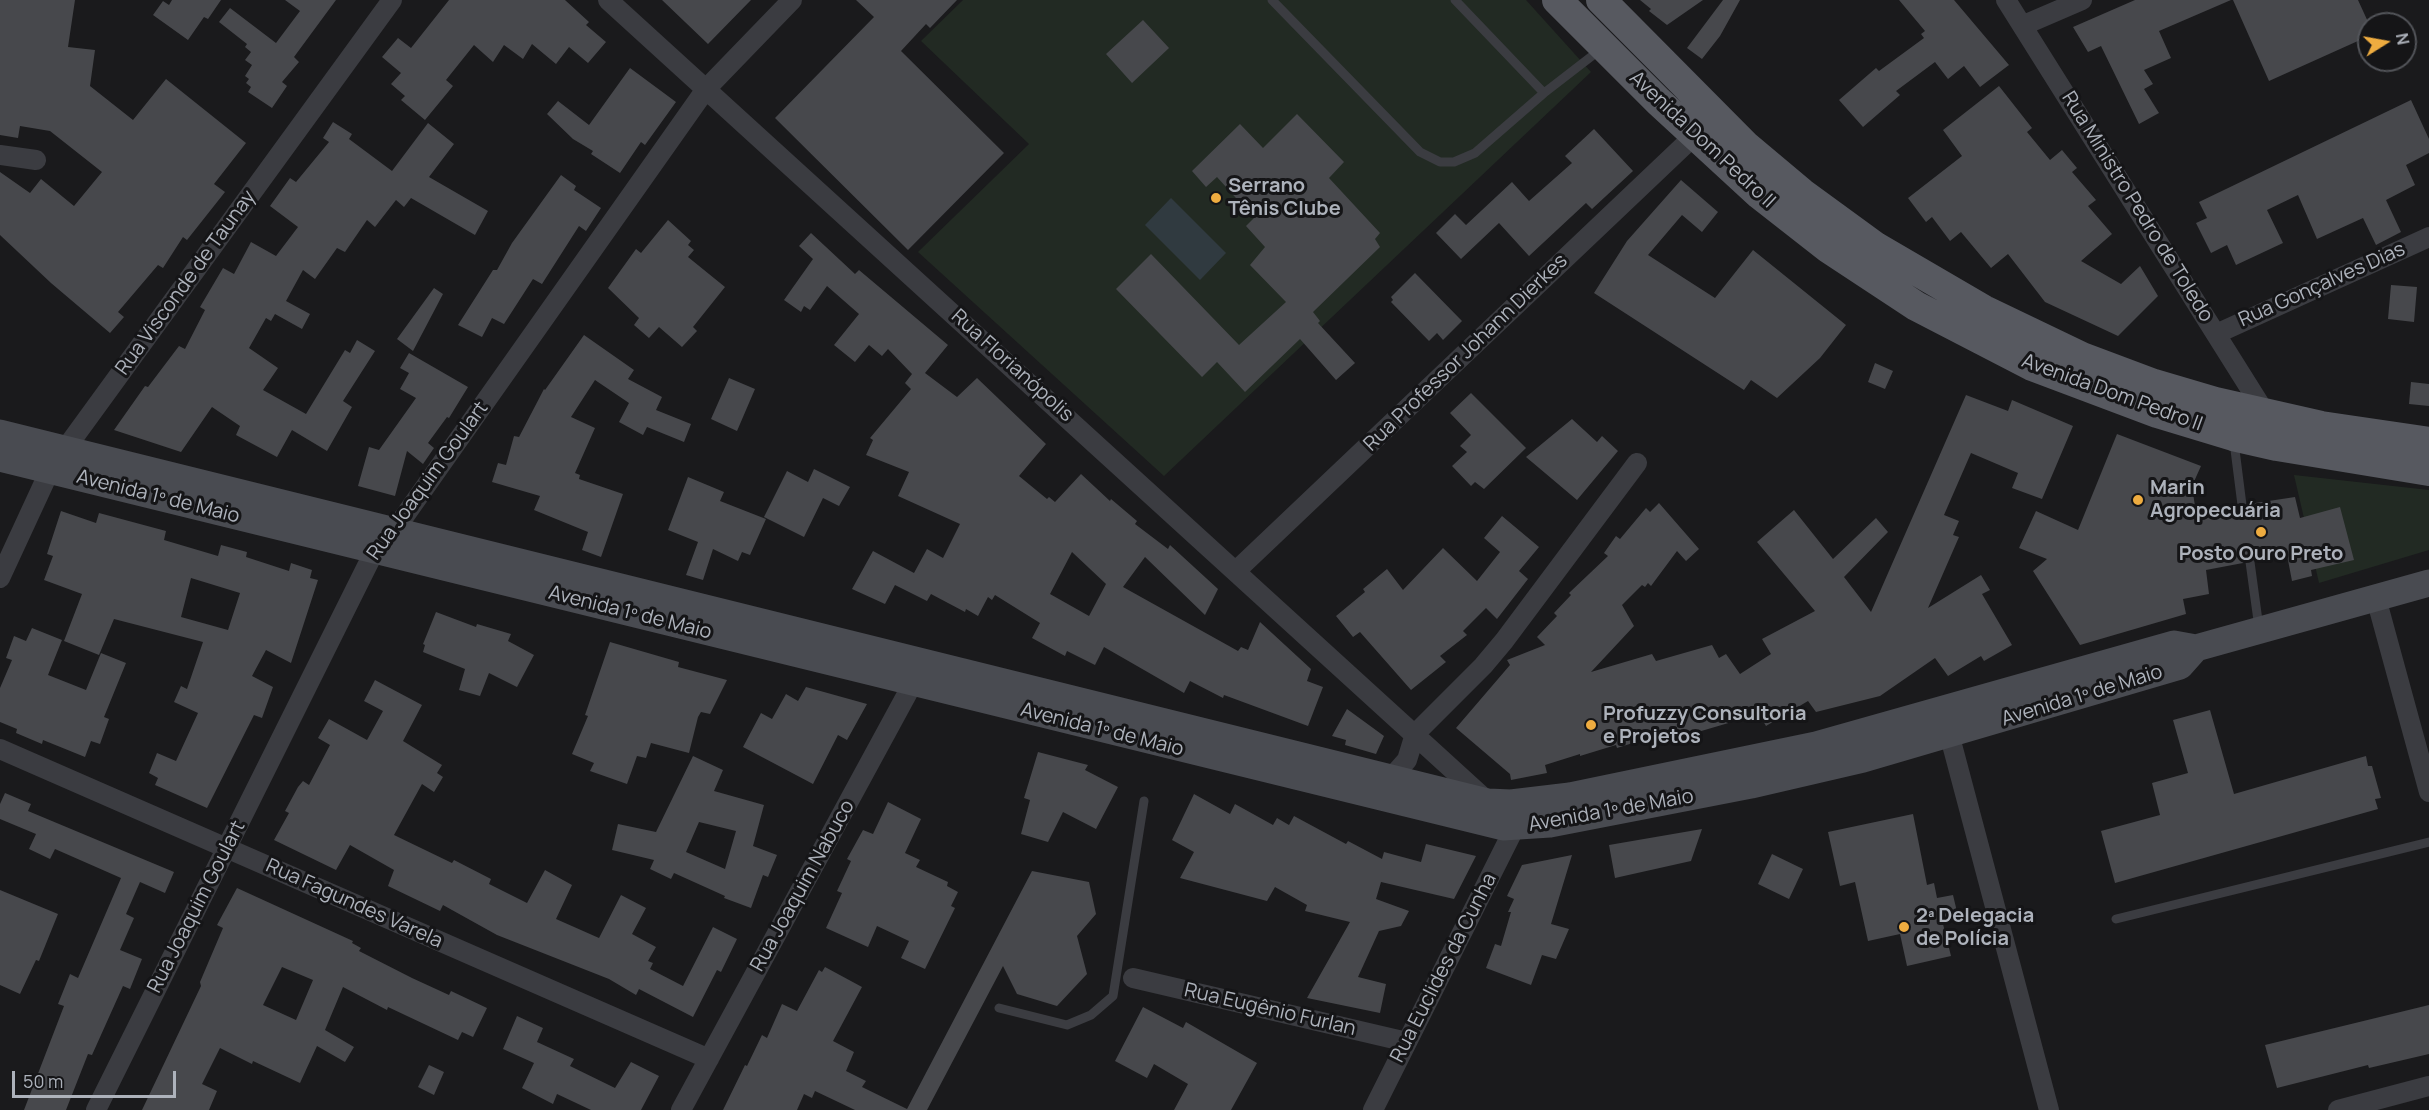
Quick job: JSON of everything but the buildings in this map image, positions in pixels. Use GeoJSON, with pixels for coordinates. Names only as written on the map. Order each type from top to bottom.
{"type":"FeatureCollection","features":[{"type":"Feature","properties":{"kind":"main road","name":"Avenida Dom Pedro II"},"geometry":{"type":"LineString","coordinates":[[1557,0],[1694,136],[1785,216],[1828,248],[1916,306],[1977,340],[2061,379],[2157,414],[2233,436],[2340,458],[2429,471]]}},
{"type":"Feature","properties":{"kind":"main road","name":"Avenida Dom Pedro II"},"geometry":{"type":"LineString","coordinates":[[1601,0],[1746,146],[1802,193],[1876,247],[1984,310],[2082,357],[2154,384],[2321,426],[2429,442]]}},
{"type":"Feature","properties":{"kind":"main road","name":"Avenida 1º de Maio"},"geometry":{"type":"LineString","coordinates":[[0,433],[57,459],[375,550],[1391,778],[1488,802],[1531,802],[1749,773]]}},
{"type":"Feature","properties":{"kind":"main road","name":"Avenida 1º de Maio"},"geometry":{"type":"LineString","coordinates":[[0,458],[57,459],[394,531],[1487,825],[1515,827],[1550,824],[1749,773],[1855,735],[1946,723],[2174,644],[2196,648],[2429,583]]}},
{"type":"Feature","properties":{"kind":"main road"},"geometry":{"type":"LineString","coordinates":[[1488,802],[1515,827]]}},
{"type":"Feature","properties":{"kind":"street","name":"Rua Visconde de Taunay"},"geometry":{"type":"LineString","coordinates":[[0,578],[57,459],[392,0]]}},
{"type":"Feature","properties":{"kind":"street","name":"Rua Florianópolis"},"geometry":{"type":"LineString","coordinates":[[608,0],[1237,570],[1488,802]]}},
{"type":"Feature","properties":{"kind":"street","name":"Rua Joaquim Goulart"},"geometry":{"type":"LineString","coordinates":[[96,1110],[375,550],[394,531],[706,89],[792,0]]}},
{"type":"Feature","properties":{"kind":"street","name":"Rua Ministro Pedro de Toledo"},"geometry":{"type":"LineString","coordinates":[[2006,0],[2024,25],[2266,414]]}},
{"type":"Feature","properties":{"kind":"street"},"geometry":{"type":"LineString","coordinates":[[2024,25],[2082,0]]}},
{"type":"Feature","properties":{"kind":"street","name":"Rua Professor Johann Dierkes"},"geometry":{"type":"LineString","coordinates":[[1237,570],[1694,136]]}},
{"type":"Feature","properties":{"kind":"street"},"geometry":{"type":"LineString","coordinates":[[0,155],[36,160]]}},
{"type":"Feature","properties":{"kind":"street","name":"Rua Gonçalves Dias"},"geometry":{"type":"LineString","coordinates":[[2216,333],[2429,237]]}},
{"type":"Feature","properties":{"kind":"street"},"geometry":{"type":"LineString","coordinates":[[1391,778],[1407,760],[1415,734],[1497,649],[1636,464]]}},
{"type":"Feature","properties":{"kind":"street"},"geometry":{"type":"LineString","coordinates":[[2376,598],[2429,792]]}},
{"type":"Feature","properties":{"kind":"street","name":"Rua Joaquim Nabuco"},"geometry":{"type":"LineString","coordinates":[[681,1110],[919,673]]}},
{"type":"Feature","properties":{"kind":"street"},"geometry":{"type":"LineString","coordinates":[[1946,723],[2049,1110]]}},
{"type":"Feature","properties":{"kind":"street","name":"Rua Fagundes Varela"},"geometry":{"type":"LineString","coordinates":[[0,749],[709,1059]]}},
{"type":"Feature","properties":{"kind":"street","name":"Rua Euclides da Cunha"},"geometry":{"type":"LineString","coordinates":[[1373,1110],[1515,827]]}},
{"type":"Feature","properties":{"kind":"street","name":"Rua Eugênio Furlan"},"geometry":{"type":"LineString","coordinates":[[1125,976],[1407,1042]]}},
{"type":"Feature","properties":{"kind":"street"},"geometry":{"type":"LineString","coordinates":[[2338,1110],[2429,1086]]}},
{"type":"Feature","properties":{"kind":"lane"},"geometry":{"type":"LineString","coordinates":[[1272,0],[1420,152],[1440,162],[1454,162],[1475,153],[1544,93],[1603,48]]}},
{"type":"Feature","properties":{"kind":"lane"},"geometry":{"type":"LineString","coordinates":[[1455,0],[1544,93]]}},
{"type":"Feature","properties":{"kind":"lane"},"geometry":{"type":"LineString","coordinates":[[2233,436],[2242,505]]}},
{"type":"Feature","properties":{"kind":"lane"},"geometry":{"type":"LineString","coordinates":[[2250,562],[2259,630]]}},
{"type":"Feature","properties":{"kind":"lane"},"geometry":{"type":"LineString","coordinates":[[999,1008],[1067,1025],[1091,1016],[1113,996],[1125,976],[1144,801]]}},
{"type":"Feature","properties":{"kind":"lane"},"geometry":{"type":"LineString","coordinates":[[2116,919],[2429,842]]}},
{"type":"Feature","properties":{"kind":"shaded area","name":"Serrano Tênis Clube"},"geometry":{"type":"Polygon","coordinates":[[[963,0],[1526,0],[1591,72],[1164,476],[918,252],[1029,144],[921,41],[963,0]]]}},
{"type":"Feature","properties":{"kind":"shaded area"},"geometry":{"type":"Polygon","coordinates":[[[1171,198],[1226,253],[1200,280],[1145,225],[1171,198]]]}},
{"type":"Feature","properties":{"kind":"shaded area"},"geometry":{"type":"Polygon","coordinates":[[[2294,475],[2429,490],[2429,550],[2319,583],[2294,475]]]}},
{"type":"Feature","properties":{"kind":"place","name":"Serrano Tênis Clube"},"geometry":{"type":"Point","coordinates":[1216,198]}},
{"type":"Feature","properties":{"kind":"place","name":"Marin Agropecuária"},"geometry":{"type":"Point","coordinates":[2138,500]}},
{"type":"Feature","properties":{"kind":"place","name":"Posto Ouro Preto"},"geometry":{"type":"Point","coordinates":[2261,532]}},
{"type":"Feature","properties":{"kind":"place","name":"Profuzzy Consultoria e Projetos"},"geometry":{"type":"Point","coordinates":[1591,725]}},
{"type":"Feature","properties":{"kind":"place","name":"2ª Delegacia de Polícia"},"geometry":{"type":"Point","coordinates":[1904,927]}}]}
